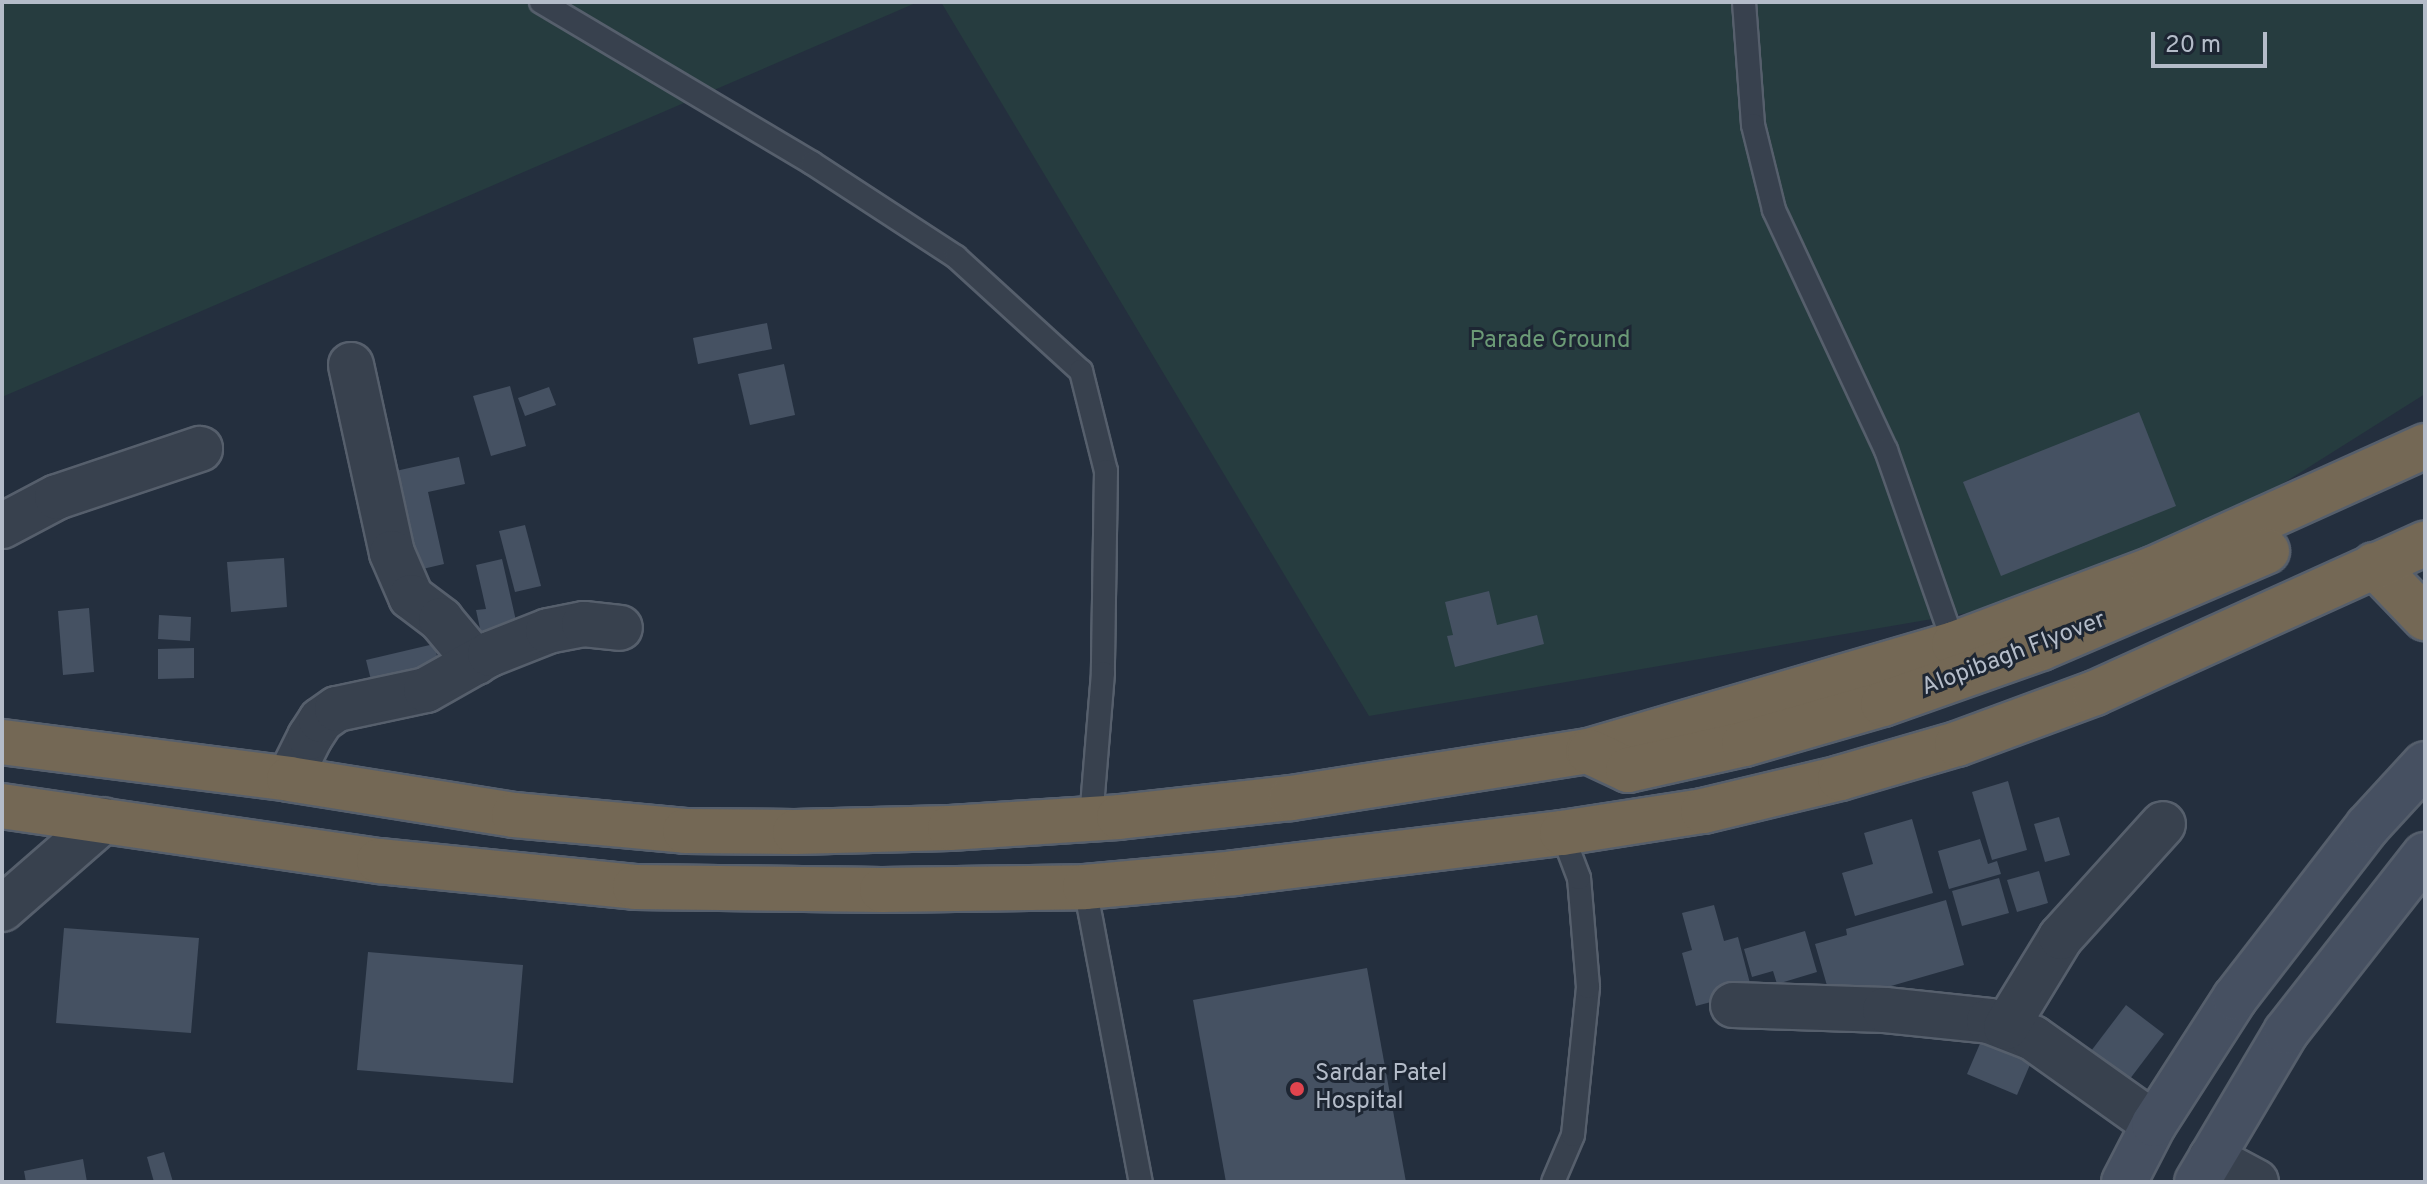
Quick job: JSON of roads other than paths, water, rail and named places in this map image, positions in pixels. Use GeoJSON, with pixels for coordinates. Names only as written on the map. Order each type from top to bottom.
{"type":"FeatureCollection","features":[{"type":"Feature","properties":{"kind":"highway"},"geometry":{"type":"LineString","coordinates":[[2,742],[289,779],[514,815],[685,831],[795,832],[1014,824],[1291,798],[1568,755],[1954,644],[2153,569],[2425,446]]}},
{"type":"Feature","properties":{"kind":"highway","name":"Alopibagh Flyover"},"geometry":{"type":"LineString","coordinates":[[1622,799],[1744,744],[1869,708],[2041,648],[2196,584],[2425,478]]}},
{"type":"Feature","properties":{"kind":"highway","name":"Alopibagh Flyover"},"geometry":{"type":"LineString","coordinates":[[1622,799],[1758,773],[1841,750],[2035,687],[2143,644],[2425,516]]}},
{"type":"Feature","properties":{"kind":"highway"},"geometry":{"type":"LineString","coordinates":[[1568,755],[1622,799],[1703,811],[1840,778],[1957,744],[2095,693],[2425,543]]}},
{"type":"Feature","properties":{"kind":"highway"},"geometry":{"type":"LineString","coordinates":[[2374,565],[2425,618]]}},
{"type":"Feature","properties":{"kind":"highway"},"geometry":{"type":"LineString","coordinates":[[2,806],[379,861],[635,887],[1019,888],[1085,887],[1562,833],[1622,799]]}},
{"type":"Feature","properties":{"kind":"highway"},"geometry":{"type":"LineString","coordinates":[[1014,824],[1019,888]]}},
{"type":"Feature","properties":{"kind":"main road"},"geometry":{"type":"LineString","coordinates":[[2124,1182],[2154,1124],[2235,998],[2368,826],[2425,764]]}},
{"type":"Feature","properties":{"kind":"main road"},"geometry":{"type":"LineString","coordinates":[[2204,1170],[2286,1032],[2422,865]]}},
{"type":"Feature","properties":{"kind":"street"},"geometry":{"type":"LineString","coordinates":[[351,365],[392,553],[411,597],[441,620],[476,662]]}},
{"type":"Feature","properties":{"kind":"street"},"geometry":{"type":"LineString","coordinates":[[2,526],[57,497],[200,449]]}},
{"type":"Feature","properties":{"kind":"street"},"geometry":{"type":"LineString","coordinates":[[289,779],[321,720],[337,709],[426,690],[476,662],[548,631],[584,624],[620,628]]}},
{"type":"Feature","properties":{"kind":"street"},"geometry":{"type":"LineString","coordinates":[[2,909],[104,820]]}},
{"type":"Feature","properties":{"kind":"street"},"geometry":{"type":"LineString","coordinates":[[2006,1027],[2061,937],[2163,824]]}},
{"type":"Feature","properties":{"kind":"street"},"geometry":{"type":"LineString","coordinates":[[1733,1005],[1885,1010],[1989,1021],[2033,1038],[2154,1124]]}},
{"type":"Feature","properties":{"kind":"street"},"geometry":{"type":"LineString","coordinates":[[2204,1170],[2256,1182]]}},
{"type":"Feature","properties":{"kind":"lane"},"geometry":{"type":"LineString","coordinates":[[541,2],[812,163],[956,257],[1081,371],[1106,471],[1103,673],[1091,819]]}},
{"type":"Feature","properties":{"kind":"lane"},"geometry":{"type":"LineString","coordinates":[[1744,2],[1753,125],[1774,210],[1886,450],[1954,644]]}},
{"type":"Feature","properties":{"kind":"lane"},"geometry":{"type":"LineString","coordinates":[[1553,1182],[1573,1135],[1588,987],[1579,878],[1562,833]]}},
{"type":"Feature","properties":{"kind":"lane"},"geometry":{"type":"LineString","coordinates":[[1085,887],[1141,1182]]}},
{"type":"Feature","properties":{"kind":"place","name":"Sardar Patel Hospital"},"geometry":{"type":"Point","coordinates":[1297,1089]}},
{"type":"Feature","properties":{"kind":"park label","name":"Parade Ground"},"geometry":{"type":"Point","coordinates":[1550,342]}}]}
